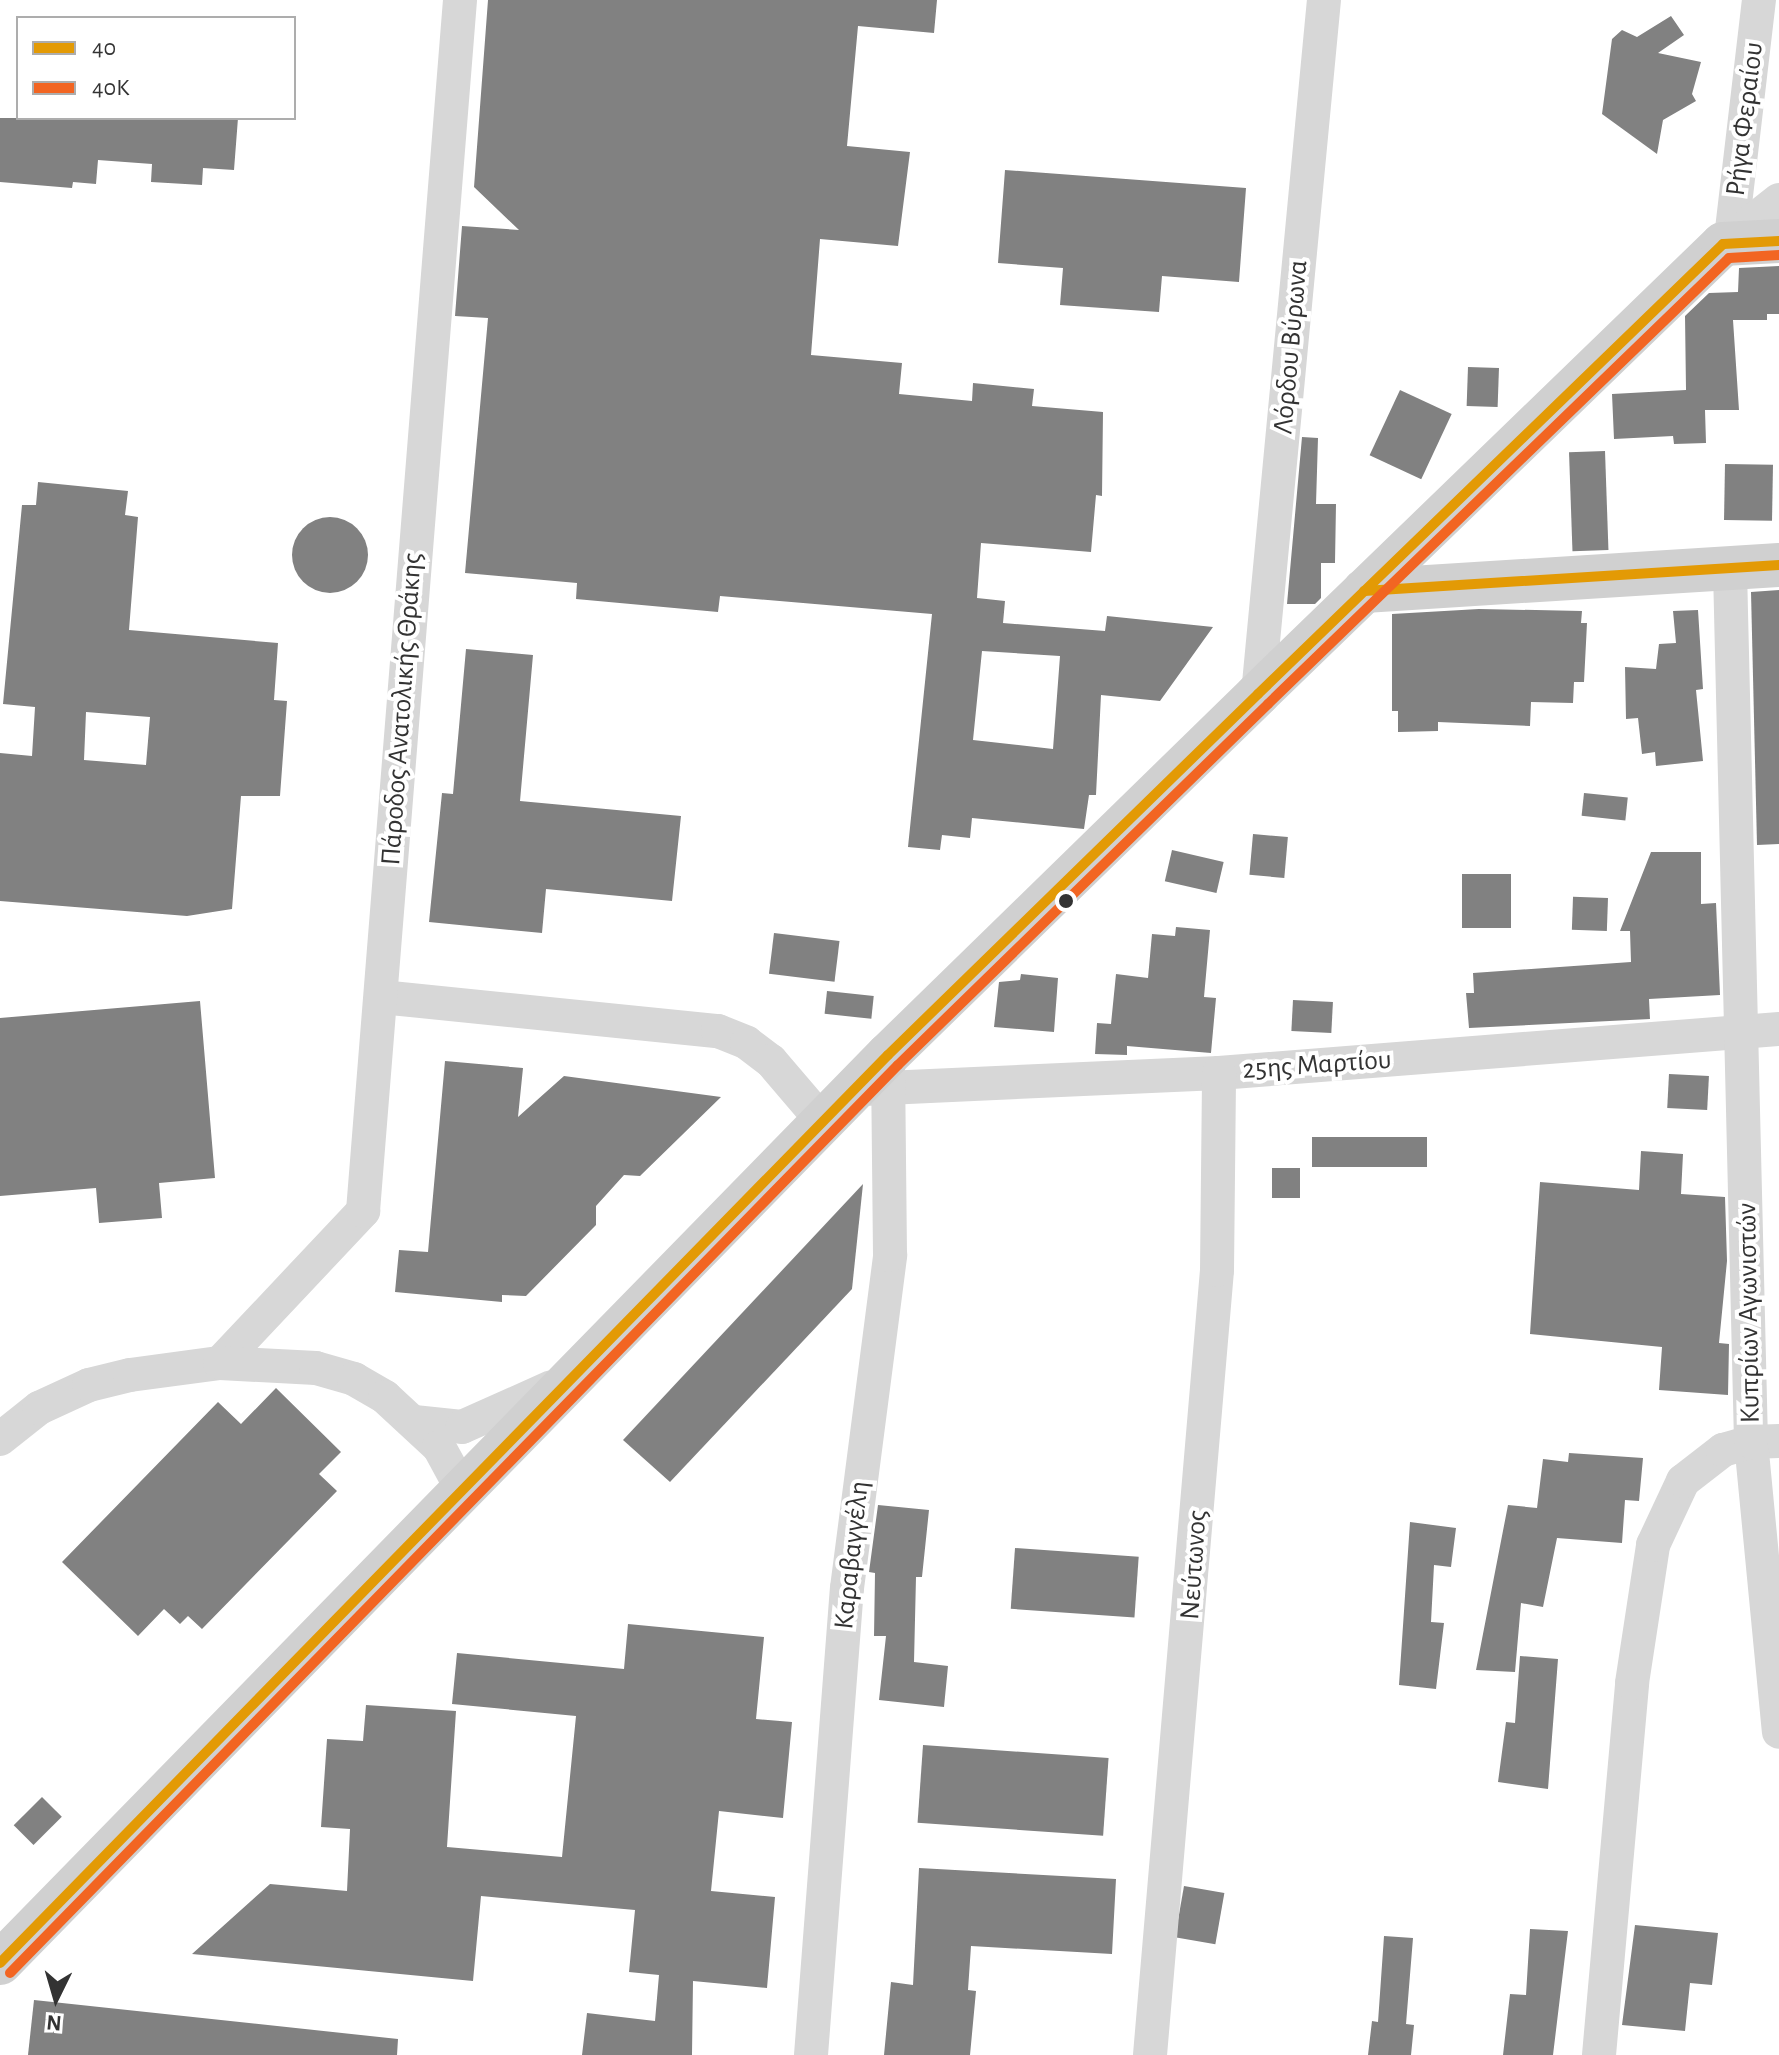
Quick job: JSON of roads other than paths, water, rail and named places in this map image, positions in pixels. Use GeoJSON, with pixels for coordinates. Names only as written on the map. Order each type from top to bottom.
{"type":"FeatureCollection","features":[{"type":"Feature","properties":{"kind":"main road"},"geometry":{"type":"LineString","coordinates":[[0,1963],[824,1123],[877,1079],[1364,591],[1727,241],[1779,241]]}},
{"type":"Feature","properties":{"kind":"main road"},"geometry":{"type":"LineString","coordinates":[[1364,591],[1779,565]]}},
{"type":"Feature","properties":{"kind":"street","name":"Πάροδος Ανατολικής Θράκης"},"geometry":{"type":"LineString","coordinates":[[220,1363],[363,1211],[460,0]]}},
{"type":"Feature","properties":{"kind":"street","name":"Λόρδου Βύρωνα"},"geometry":{"type":"LineString","coordinates":[[1258,694],[1324,0]]}},
{"type":"Feature","properties":{"kind":"street","name":"Ρήγα Φεραίου"},"geometry":{"type":"LineString","coordinates":[[1727,241],[1759,0]]}},
{"type":"Feature","properties":{"kind":"street"},"geometry":{"type":"LineString","coordinates":[[1727,241],[1779,200]]}},
{"type":"Feature","properties":{"kind":"street","name":"Κυπρίων Αγωνιστών"},"geometry":{"type":"LineString","coordinates":[[1599,2055],[1632,1683],[1653,1545],[1683,1481],[1723,1450],[1765,1441],[1745,1032],[1730,569]]}},
{"type":"Feature","properties":{"kind":"street"},"geometry":{"type":"LineString","coordinates":[[381,997],[718,1031],[747,1043],[771,1061],[824,1123]]}},
{"type":"Feature","properties":{"kind":"street","name":"25ης Μαρτίου"},"geometry":{"type":"LineString","coordinates":[[877,1079],[1219,1073],[1779,1029]]}},
{"type":"Feature","properties":{"kind":"street","name":"Νεύτωνος"},"geometry":{"type":"LineString","coordinates":[[1150,2055],[1217,1270],[1219,1073]]}},
{"type":"Feature","properties":{"kind":"street","name":"Καραβαγγέλη"},"geometry":{"type":"LineString","coordinates":[[811,2055],[847,1588],[890,1255],[877,1079]]}},
{"type":"Feature","properties":{"kind":"street"},"geometry":{"type":"LineString","coordinates":[[0,1439],[39,1408],[89,1385],[220,1363],[316,1368],[354,1379],[385,1397],[439,1447],[464,1493]]}},
{"type":"Feature","properties":{"kind":"street"},"geometry":{"type":"LineString","coordinates":[[414,1422],[462,1427],[574,1376]]}},
{"type":"Feature","properties":{"kind":"street"},"geometry":{"type":"LineString","coordinates":[[1765,1441],[1779,1732]]}}]}
